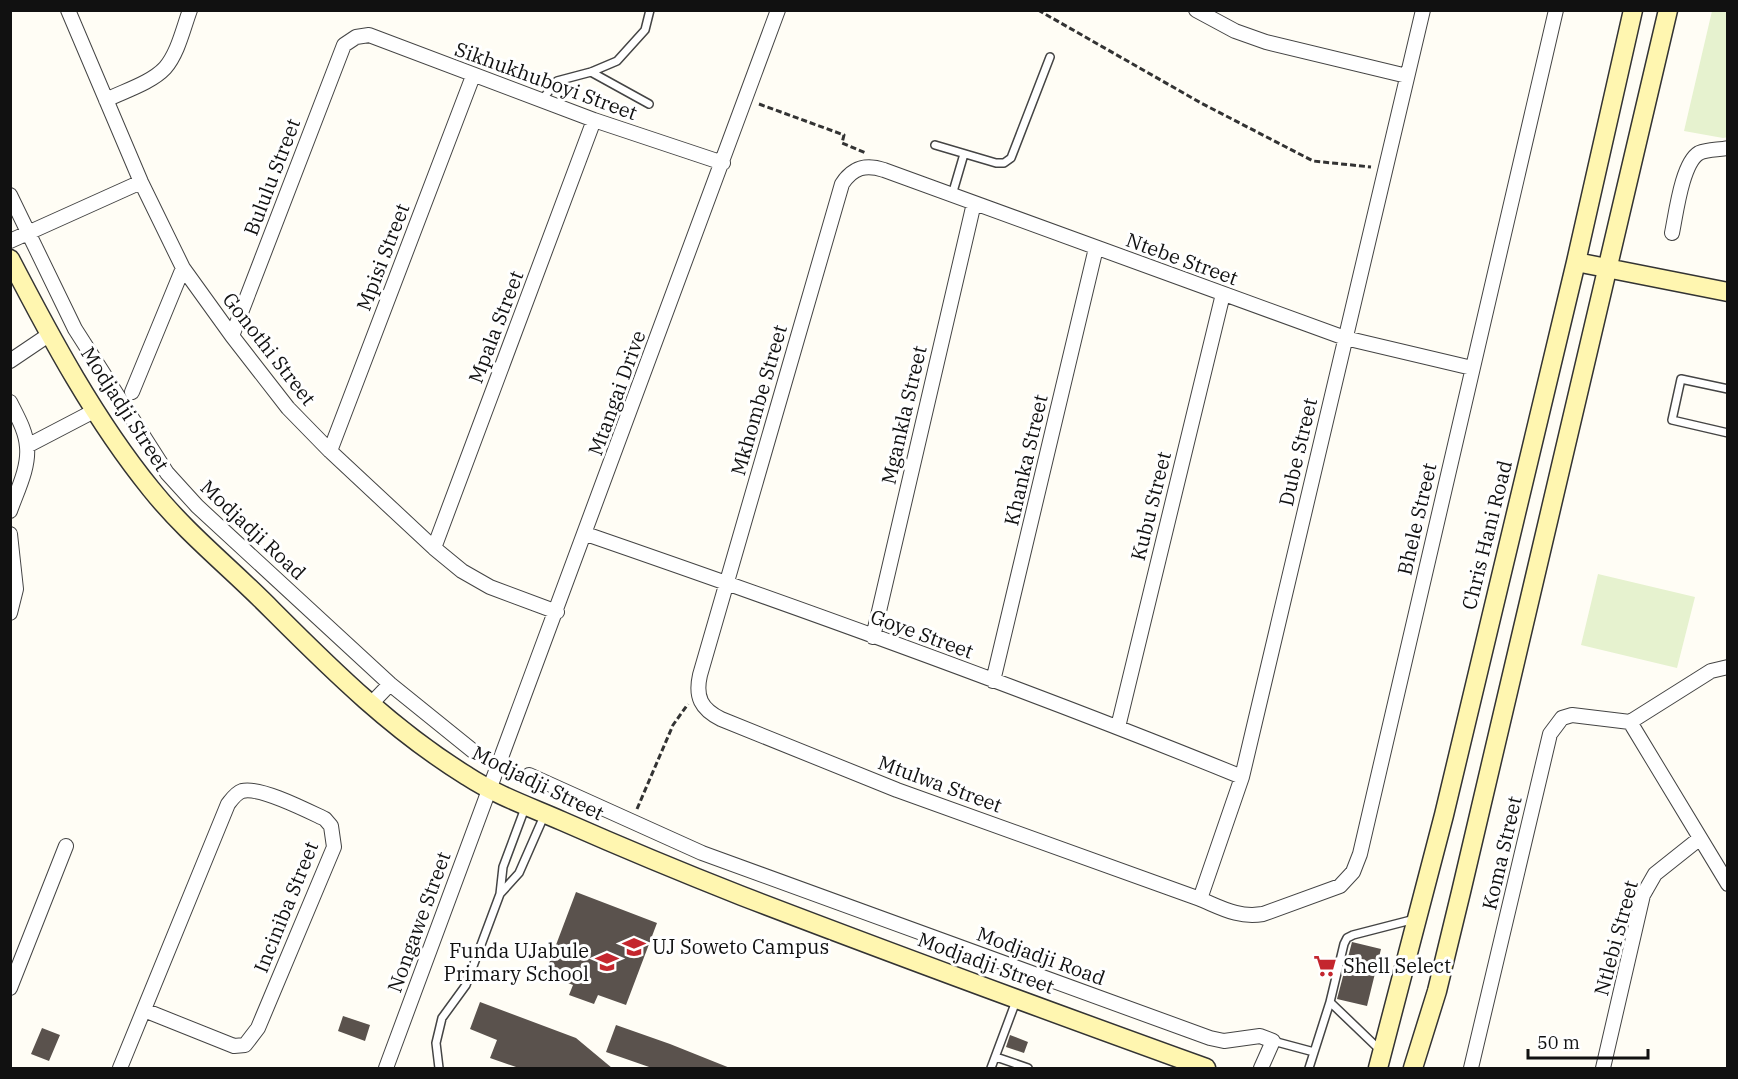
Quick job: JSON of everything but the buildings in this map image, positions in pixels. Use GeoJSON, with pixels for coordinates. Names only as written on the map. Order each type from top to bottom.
{"type":"FeatureCollection","features":[{"type":"Feature","properties":{"kind":"main road","name":"Chris Hani Road"},"geometry":{"type":"LineString","coordinates":[[1380,1061],[1418,918],[1576,262],[1633,10]]}},
{"type":"Feature","properties":{"kind":"main road"},"geometry":{"type":"LineString","coordinates":[[1413,1068],[1437,991],[1461,892],[1668,10]]}},
{"type":"Feature","properties":{"kind":"main road","name":"Modjadji Street"},"geometry":{"type":"LineString","coordinates":[[10,259],[50,334],[96,410],[112,436],[152,490],[192,534],[267,604],[344,682],[408,736],[467,776],[489,789],[693,877],[1206,1068]]}},
{"type":"Feature","properties":{"kind":"main road"},"geometry":{"type":"LineString","coordinates":[[1576,262],[1728,292]]}},
{"type":"Feature","properties":{"kind":"street","name":"Gonothi Street"},"geometry":{"type":"LineString","coordinates":[[68,10],[141,182],[183,268],[288,408],[330,451],[434,548],[462,571],[490,587],[557,612]]}},
{"type":"Feature","properties":{"kind":"street"},"geometry":{"type":"LineString","coordinates":[[106,99],[150,79],[164,69],[173,54],[190,10]]}},
{"type":"Feature","properties":{"kind":"street","name":"Mtangai Drive"},"geometry":{"type":"LineString","coordinates":[[489,789],[586,534],[778,10]]}},
{"type":"Feature","properties":{"kind":"street"},"geometry":{"type":"LineString","coordinates":[[1196,10],[1235,31],[1266,42],[1407,76]]}},
{"type":"Feature","properties":{"kind":"street","name":"Dube Street"},"geometry":{"type":"LineString","coordinates":[[1200,899],[1242,777],[1423,10]]}},
{"type":"Feature","properties":{"kind":"street","name":"Bhele Street"},"geometry":{"type":"LineString","coordinates":[[1200,899],[1238,915],[1252,916],[1340,886],[1353,872],[1360,854],[1556,10]]}},
{"type":"Feature","properties":{"kind":"street","name":"Sikhukhuboyi Street"},"geometry":{"type":"LineString","coordinates":[[356,37],[369,35],[594,120],[723,163]]}},
{"type":"Feature","properties":{"kind":"street","name":"Bululu Street"},"geometry":{"type":"LineString","coordinates":[[232,336],[344,45],[356,37]]}},
{"type":"Feature","properties":{"kind":"street","name":"Mpisi Street"},"geometry":{"type":"LineString","coordinates":[[330,451],[473,76]]}},
{"type":"Feature","properties":{"kind":"street","name":"Mpala Street"},"geometry":{"type":"LineString","coordinates":[[434,548],[594,120]]}},
{"type":"Feature","properties":{"kind":"street"},"geometry":{"type":"LineString","coordinates":[[1672,233],[1687,169],[1692,159],[1708,150],[1728,148]]}},
{"type":"Feature","properties":{"kind":"street","name":"Mkhombe Street"},"geometry":{"type":"LineString","coordinates":[[699,695],[697,689],[700,675],[726,582],[842,184],[852,173],[863,167],[871,166],[884,170]]}},
{"type":"Feature","properties":{"kind":"street","name":"Ntebe Street"},"geometry":{"type":"LineString","coordinates":[[884,170],[1345,338],[1472,368]]}},
{"type":"Feature","properties":{"kind":"street"},"geometry":{"type":"LineString","coordinates":[[10,241],[141,182]]}},
{"type":"Feature","properties":{"kind":"street","name":"Modjadji Road"},"geometry":{"type":"LineString","coordinates":[[10,195],[75,329],[167,473],[197,506],[390,684],[473,752]]}},
{"type":"Feature","properties":{"kind":"street","name":"Mgankla Street"},"geometry":{"type":"LineString","coordinates":[[873,637],[974,202]]}},
{"type":"Feature","properties":{"kind":"street","name":"Khanka Street"},"geometry":{"type":"LineString","coordinates":[[993,681],[1096,248]]}},
{"type":"Feature","properties":{"kind":"street"},"geometry":{"type":"LineString","coordinates":[[132,392],[183,268]]}},
{"type":"Feature","properties":{"kind":"street","name":"Kubu Street"},"geometry":{"type":"LineString","coordinates":[[1118,727],[1223,294]]}},
{"type":"Feature","properties":{"kind":"street"},"geometry":{"type":"LineString","coordinates":[[10,361],[50,334]]}},
{"type":"Feature","properties":{"kind":"street"},"geometry":{"type":"LineString","coordinates":[[10,402],[23,430],[27,446],[26,461],[10,511]]}},
{"type":"Feature","properties":{"kind":"street"},"geometry":{"type":"LineString","coordinates":[[27,446],[96,410]]}},
{"type":"Feature","properties":{"kind":"street"},"geometry":{"type":"LineString","coordinates":[[10,534],[16,589],[10,613]]}},
{"type":"Feature","properties":{"kind":"street","name":"Goye Street"},"geometry":{"type":"LineString","coordinates":[[586,534],[726,582],[1118,727],[1242,777]]}},
{"type":"Feature","properties":{"kind":"street"},"geometry":{"type":"LineString","coordinates":[[1728,667],[1711,671],[1630,722],[1728,884]]}},
{"type":"Feature","properties":{"kind":"street"},"geometry":{"type":"LineString","coordinates":[[370,705],[390,684]]}},
{"type":"Feature","properties":{"kind":"street","name":"Mtulwa Street"},"geometry":{"type":"LineString","coordinates":[[699,695],[710,714],[721,719],[897,790],[1200,899]]}},
{"type":"Feature","properties":{"kind":"street","name":"Koma Street"},"geometry":{"type":"LineString","coordinates":[[1471,1068],[1550,734],[1562,718],[1572,715],[1630,722]]}},
{"type":"Feature","properties":{"kind":"street","name":"Modjadji Road"},"geometry":{"type":"LineString","coordinates":[[529,775],[702,853],[1210,1038],[1224,1041],[1260,1036],[1273,1041]]}},
{"type":"Feature","properties":{"kind":"street","name":"Nongawe Street"},"geometry":{"type":"LineString","coordinates":[[386,1068],[489,789]]}},
{"type":"Feature","properties":{"kind":"street","name":"Inciniba Street"},"geometry":{"type":"LineString","coordinates":[[120,1068],[228,804],[241,791],[259,792],[325,819],[331,826],[334,847],[258,1028],[245,1045],[234,1046],[144,1010]]}},
{"type":"Feature","properties":{"kind":"street","name":"Ntlebi Street"},"geometry":{"type":"LineString","coordinates":[[1603,1068],[1643,895],[1655,874],[1699,839]]}},
{"type":"Feature","properties":{"kind":"street"},"geometry":{"type":"LineString","coordinates":[[10,988],[16,957],[66,846]]}},
{"type":"Feature","properties":{"kind":"street"},"geometry":{"type":"LineString","coordinates":[[693,877],[702,853]]}},
{"type":"Feature","properties":{"kind":"street"},"geometry":{"type":"LineString","coordinates":[[1262,1068],[1273,1041]]}},
{"type":"Feature","properties":{"kind":"lane"},"geometry":{"type":"LineString","coordinates":[[541,100],[557,81],[591,72],[617,61],[645,30],[650,10]]}},
{"type":"Feature","properties":{"kind":"lane"},"geometry":{"type":"LineString","coordinates":[[935,146],[996,163],[1004,163],[1011,158],[1050,57]]}},
{"type":"Feature","properties":{"kind":"lane"},"geometry":{"type":"LineString","coordinates":[[591,72],[650,104]]}},
{"type":"Feature","properties":{"kind":"lane"},"geometry":{"type":"LineString","coordinates":[[952,195],[964,154]]}},
{"type":"Feature","properties":{"kind":"lane"},"geometry":{"type":"LineString","coordinates":[[1728,389],[1681,379],[1672,420],[1728,433]]}},
{"type":"Feature","properties":{"kind":"lane"},"geometry":{"type":"LineString","coordinates":[[439,1068],[436,1043],[442,1018],[465,985],[500,894],[503,867],[526,805]]}},
{"type":"Feature","properties":{"kind":"lane"},"geometry":{"type":"LineString","coordinates":[[500,894],[519,873],[545,814]]}},
{"type":"Feature","properties":{"kind":"lane"},"geometry":{"type":"LineString","coordinates":[[1309,1068],[1347,938],[1418,918]]}},
{"type":"Feature","properties":{"kind":"lane"},"geometry":{"type":"LineString","coordinates":[[992,1068],[1017,998]]}},
{"type":"Feature","properties":{"kind":"lane"},"geometry":{"type":"LineString","coordinates":[[1330,1002],[1380,1061]]}},
{"type":"Feature","properties":{"kind":"lane"},"geometry":{"type":"LineString","coordinates":[[1273,1041],[1314,1052]]}},
{"type":"Feature","properties":{"kind":"lane"},"geometry":{"type":"LineString","coordinates":[[996,1057],[1028,1068]]}},
{"type":"Feature","properties":{"kind":"path"},"geometry":{"type":"LineString","coordinates":[[1038,10],[1200,104],[1313,161],[1385,169]]}},
{"type":"Feature","properties":{"kind":"path"},"geometry":{"type":"LineString","coordinates":[[746,99],[844,135],[842,143],[879,158],[884,170]]}},
{"type":"Feature","properties":{"kind":"path"},"geometry":{"type":"LineString","coordinates":[[632,821],[673,725],[692,699],[699,695]]}},
{"type":"Feature","properties":{"kind":"green space"},"geometry":{"type":"Polygon","coordinates":[[[1712,11],[1727,11],[1728,137],[1723,138],[1684,131],[1712,11]]]}},
{"type":"Feature","properties":{"kind":"green space"},"geometry":{"type":"Polygon","coordinates":[[[1598,574],[1695,597],[1677,668],[1581,645],[1598,574]]]}},
{"type":"Feature","properties":{"kind":"place","name":"UJ Soweto Campus"},"geometry":{"type":"Point","coordinates":[634,947]}},
{"type":"Feature","properties":{"kind":"place","name":"Funda UJabule Primary School"},"geometry":{"type":"Point","coordinates":[607,962]}},
{"type":"Feature","properties":{"kind":"place","name":"Shell Select"},"geometry":{"type":"Point","coordinates":[1325,966]}}]}
